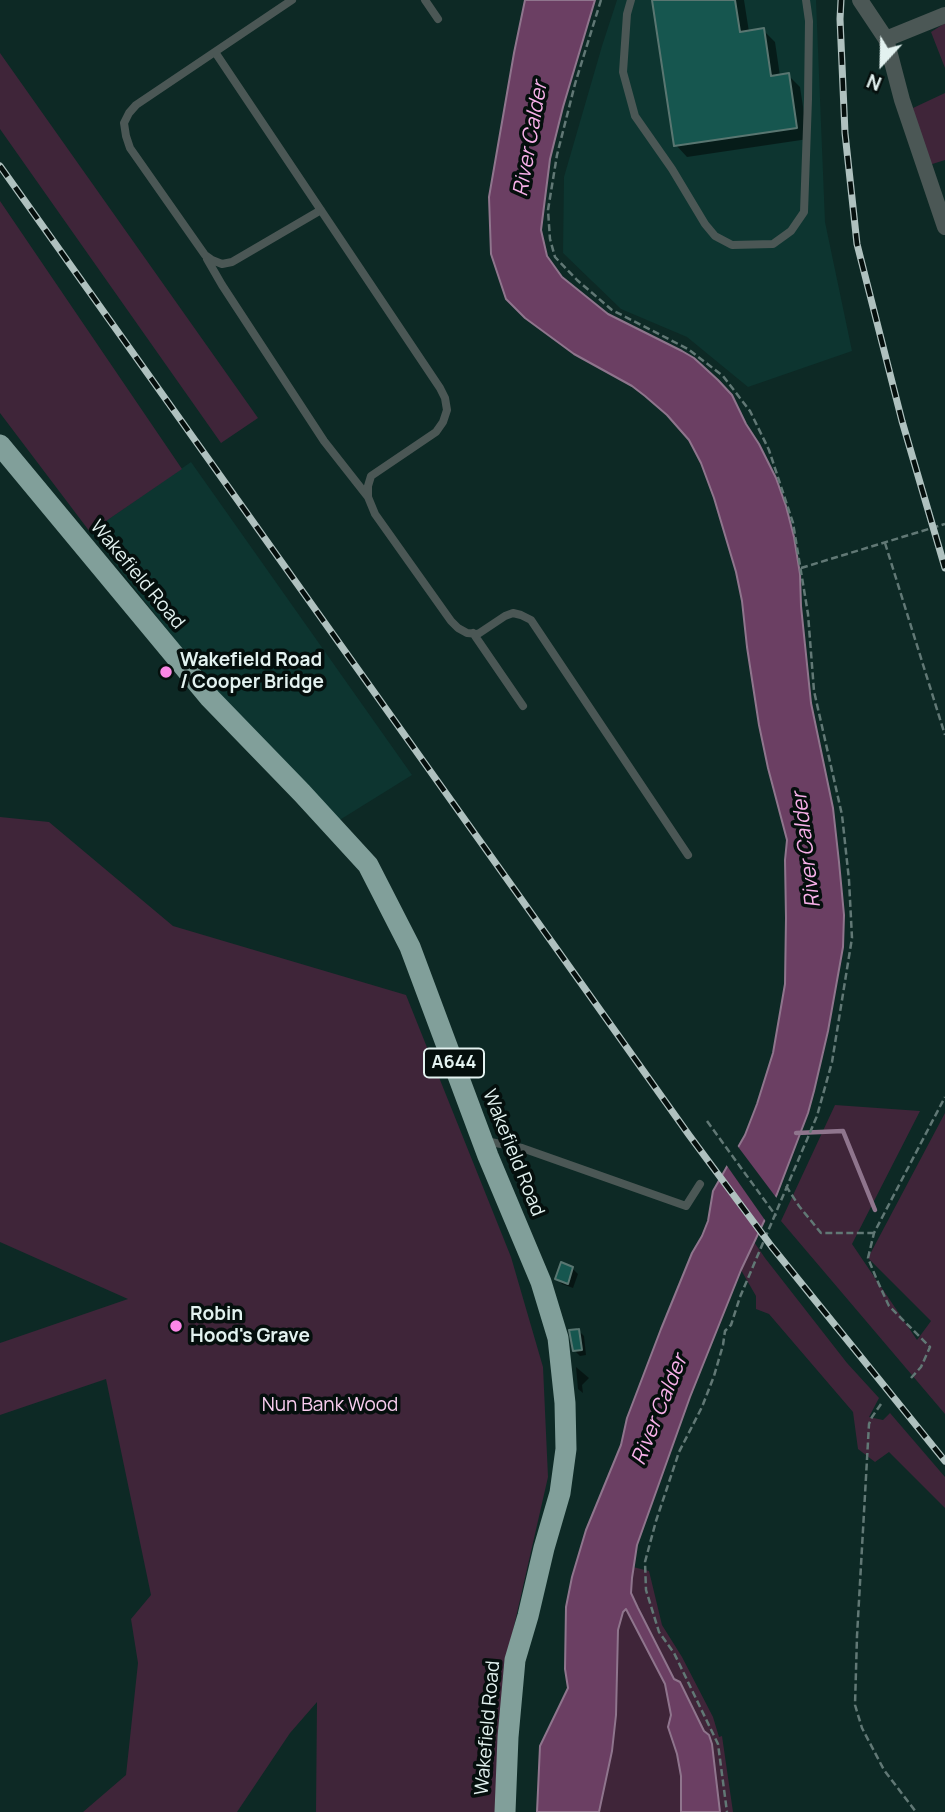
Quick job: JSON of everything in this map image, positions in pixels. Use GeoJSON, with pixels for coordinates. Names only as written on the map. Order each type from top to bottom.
{"type":"FeatureCollection","features":[{"type":"Feature","properties":{"kind":"highway","name":"Wakefield Road"},"geometry":{"type":"LineString","coordinates":[[0,445],[210,698],[368,864],[410,947],[482,1140],[541,1282],[558,1338],[565,1403],[566,1449],[560,1493],[515,1660],[505,1812]]}},
{"type":"Feature","properties":{"kind":"street"},"geometry":{"type":"LineString","coordinates":[[860,0],[886,39],[902,100],[945,227]]}},
{"type":"Feature","properties":{"kind":"street"},"geometry":{"type":"LineString","coordinates":[[886,39],[945,15]]}},
{"type":"Feature","properties":{"kind":"lane"},"geometry":{"type":"LineString","coordinates":[[292,0],[136,105],[124,123],[130,148],[205,254],[222,285],[324,441],[368,497],[375,514],[451,621],[467,633],[478,634],[513,613],[531,620],[688,855]]}},
{"type":"Feature","properties":{"kind":"lane"},"geometry":{"type":"LineString","coordinates":[[425,0],[438,19]]}},
{"type":"Feature","properties":{"kind":"lane"},"geometry":{"type":"LineString","coordinates":[[631,0],[627,14],[623,72],[635,116],[672,169],[705,224],[715,236],[732,245],[773,244],[791,231],[804,212],[809,21],[806,0]]}},
{"type":"Feature","properties":{"kind":"lane"},"geometry":{"type":"LineString","coordinates":[[215,52],[445,398],[447,410],[436,432],[371,476],[368,497]]}},
{"type":"Feature","properties":{"kind":"lane"},"geometry":{"type":"LineString","coordinates":[[205,254],[222,264],[232,262],[321,210]]}},
{"type":"Feature","properties":{"kind":"lane"},"geometry":{"type":"LineString","coordinates":[[473,633],[523,706]]}},
{"type":"Feature","properties":{"kind":"lane"},"geometry":{"type":"LineString","coordinates":[[482,1140],[522,1148],[686,1206],[700,1184]]}},
{"type":"Feature","properties":{"kind":"path"},"geometry":{"type":"LineString","coordinates":[[601,0],[557,155],[548,210],[550,239],[555,257],[612,310],[688,349],[723,376],[750,411],[769,450],[793,523],[808,614],[814,691],[842,815],[849,880],[852,938],[832,1062],[817,1116],[740,1297],[731,1325],[725,1331],[723,1345],[702,1407],[679,1452],[645,1562],[646,1590],[659,1632],[674,1653],[718,1744],[727,1812]]}},
{"type":"Feature","properties":{"kind":"path"},"geometry":{"type":"LineString","coordinates":[[800,568],[945,524]]}},
{"type":"Feature","properties":{"kind":"path"},"geometry":{"type":"LineString","coordinates":[[885,543],[945,735]]}},
{"type":"Feature","properties":{"kind":"path"},"geometry":{"type":"LineString","coordinates":[[911,1378],[921,1367],[930,1347],[889,1306],[869,1258],[874,1233],[945,1097]]}},
{"type":"Feature","properties":{"kind":"path"},"geometry":{"type":"LineString","coordinates":[[707,1121],[776,1216]]}},
{"type":"Feature","properties":{"kind":"path"},"geometry":{"type":"LineString","coordinates":[[786,1186],[821,1233],[874,1233]]}},
{"type":"Feature","properties":{"kind":"path"},"geometry":{"type":"LineString","coordinates":[[881,1405],[869,1424],[855,1705],[862,1728],[884,1770],[916,1812]]}},
{"type":"Feature","properties":{"kind":"shaded area"},"geometry":{"type":"Polygon","coordinates":[[[617,0],[816,0],[825,222],[852,351],[748,387],[687,337],[621,309],[563,253],[564,177],[617,0]]]}},
{"type":"Feature","properties":{"kind":"shaded area"},"geometry":{"type":"Polygon","coordinates":[[[191,462],[412,775],[338,821],[215,690],[90,532],[191,462]]]}},
{"type":"Feature","properties":{"kind":"green space"},"geometry":{"type":"Polygon","coordinates":[[[945,23],[945,68],[931,32],[945,23]]]}},
{"type":"Feature","properties":{"kind":"green space"},"geometry":{"type":"Polygon","coordinates":[[[0,53],[258,418],[221,443],[0,129],[0,53]]]}},
{"type":"Feature","properties":{"kind":"green space"},"geometry":{"type":"Polygon","coordinates":[[[945,93],[945,160],[926,166],[913,108],[945,93]]]}},
{"type":"Feature","properties":{"kind":"green space"},"geometry":{"type":"Polygon","coordinates":[[[0,201],[182,469],[90,532],[0,413],[0,201]]]}},
{"type":"Feature","properties":{"kind":"green space","name":"Nun Bank Wood"},"geometry":{"type":"Polygon","coordinates":[[[0,817],[49,822],[173,926],[406,995],[511,1257],[543,1367],[548,1477],[504,1670],[500,1812],[316,1812],[317,1702],[290,1733],[237,1812],[83,1812],[126,1775],[138,1663],[131,1619],[151,1595],[106,1379],[0,1415],[0,1343],[128,1299],[0,1242],[0,817]]]}},
{"type":"Feature","properties":{"kind":"green space"},"geometry":{"type":"Polygon","coordinates":[[[835,1105],[920,1111],[852,1244],[917,1340],[931,1321],[868,1258],[945,1113],[945,1414],[781,1221],[835,1105]]]}},
{"type":"Feature","properties":{"kind":"green space"},"geometry":{"type":"Polygon","coordinates":[[[754,1242],[847,1363],[879,1398],[869,1417],[883,1420],[890,1413],[945,1477],[945,1508],[889,1452],[875,1462],[858,1449],[853,1412],[769,1314],[756,1309],[756,1296],[741,1270],[754,1242]]]}},
{"type":"Feature","properties":{"kind":"green space"},"geometry":{"type":"Polygon","coordinates":[[[633,1567],[649,1571],[662,1625],[713,1717],[719,1737],[722,1736],[733,1812],[720,1812],[712,1744],[680,1682],[674,1679],[631,1593],[633,1567]]]}},
{"type":"Feature","properties":{"kind":"green space"},"geometry":{"type":"Polygon","coordinates":[[[626,1609],[665,1684],[672,1715],[668,1727],[681,1776],[681,1812],[599,1812],[612,1751],[616,1715],[618,1630],[626,1609]]]}},
{"type":"Feature","properties":{"kind":"water","name":"River Calder"},"geometry":{"type":"Polygon","coordinates":[[[525,0],[595,0],[550,159],[541,230],[547,256],[562,277],[608,314],[694,358],[718,380],[732,395],[776,478],[794,537],[800,574],[811,703],[833,808],[839,862],[844,915],[843,947],[828,1031],[808,1113],[777,1194],[741,1270],[690,1397],[637,1545],[632,1578],[631,1593],[638,1608],[674,1679],[680,1682],[704,1731],[709,1735],[720,1812],[681,1812],[681,1776],[668,1727],[671,1715],[665,1684],[626,1609],[618,1630],[616,1715],[612,1751],[599,1812],[537,1812],[540,1746],[568,1688],[565,1669],[566,1607],[586,1530],[621,1445],[627,1418],[661,1329],[708,1221],[713,1191],[745,1135],[773,1053],[785,984],[787,840],[759,725],[736,572],[701,463],[689,440],[667,415],[645,396],[574,354],[525,318],[506,299],[491,254],[489,197],[525,0]]]}},
{"type":"Feature","properties":{"kind":"pier"},"geometry":{"type":"Polygon","coordinates":[[[736,1144],[778,1200],[767,1223],[725,1163],[736,1144]]]}},
{"type":"Feature","properties":{"kind":"building"},"geometry":{"type":"Polygon","coordinates":[[[652,0],[735,0],[740,32],[764,28],[771,76],[789,73],[797,128],[674,146],[652,0]]]}},
{"type":"Feature","properties":{"kind":"building"},"geometry":{"type":"Polygon","coordinates":[[[561,1262],[573,1267],[568,1284],[555,1279],[561,1262]]]}},
{"type":"Feature","properties":{"kind":"building"},"geometry":{"type":"Polygon","coordinates":[[[579,1329],[582,1350],[573,1351],[569,1330],[579,1329]]]}},
{"type":"Feature","properties":{"kind":"waterway"},"geometry":{"type":"LineString","coordinates":[[796,1133],[843,1131],[875,1210]]}},
{"type":"Feature","properties":{"kind":"railway"},"geometry":{"type":"LineString","coordinates":[[841,0],[845,133],[857,244],[902,421],[945,568]]}},
{"type":"Feature","properties":{"kind":"railway"},"geometry":{"type":"LineString","coordinates":[[0,166],[689,1135],[772,1247],[945,1461]]}},
{"type":"Feature","properties":{"kind":"place","name":"Wakefield Road / Cooper Bridge"},"geometry":{"type":"Point","coordinates":[166,672]}},
{"type":"Feature","properties":{"kind":"place","name":"Robin Hood's Grave"},"geometry":{"type":"Point","coordinates":[176,1326]}}]}
